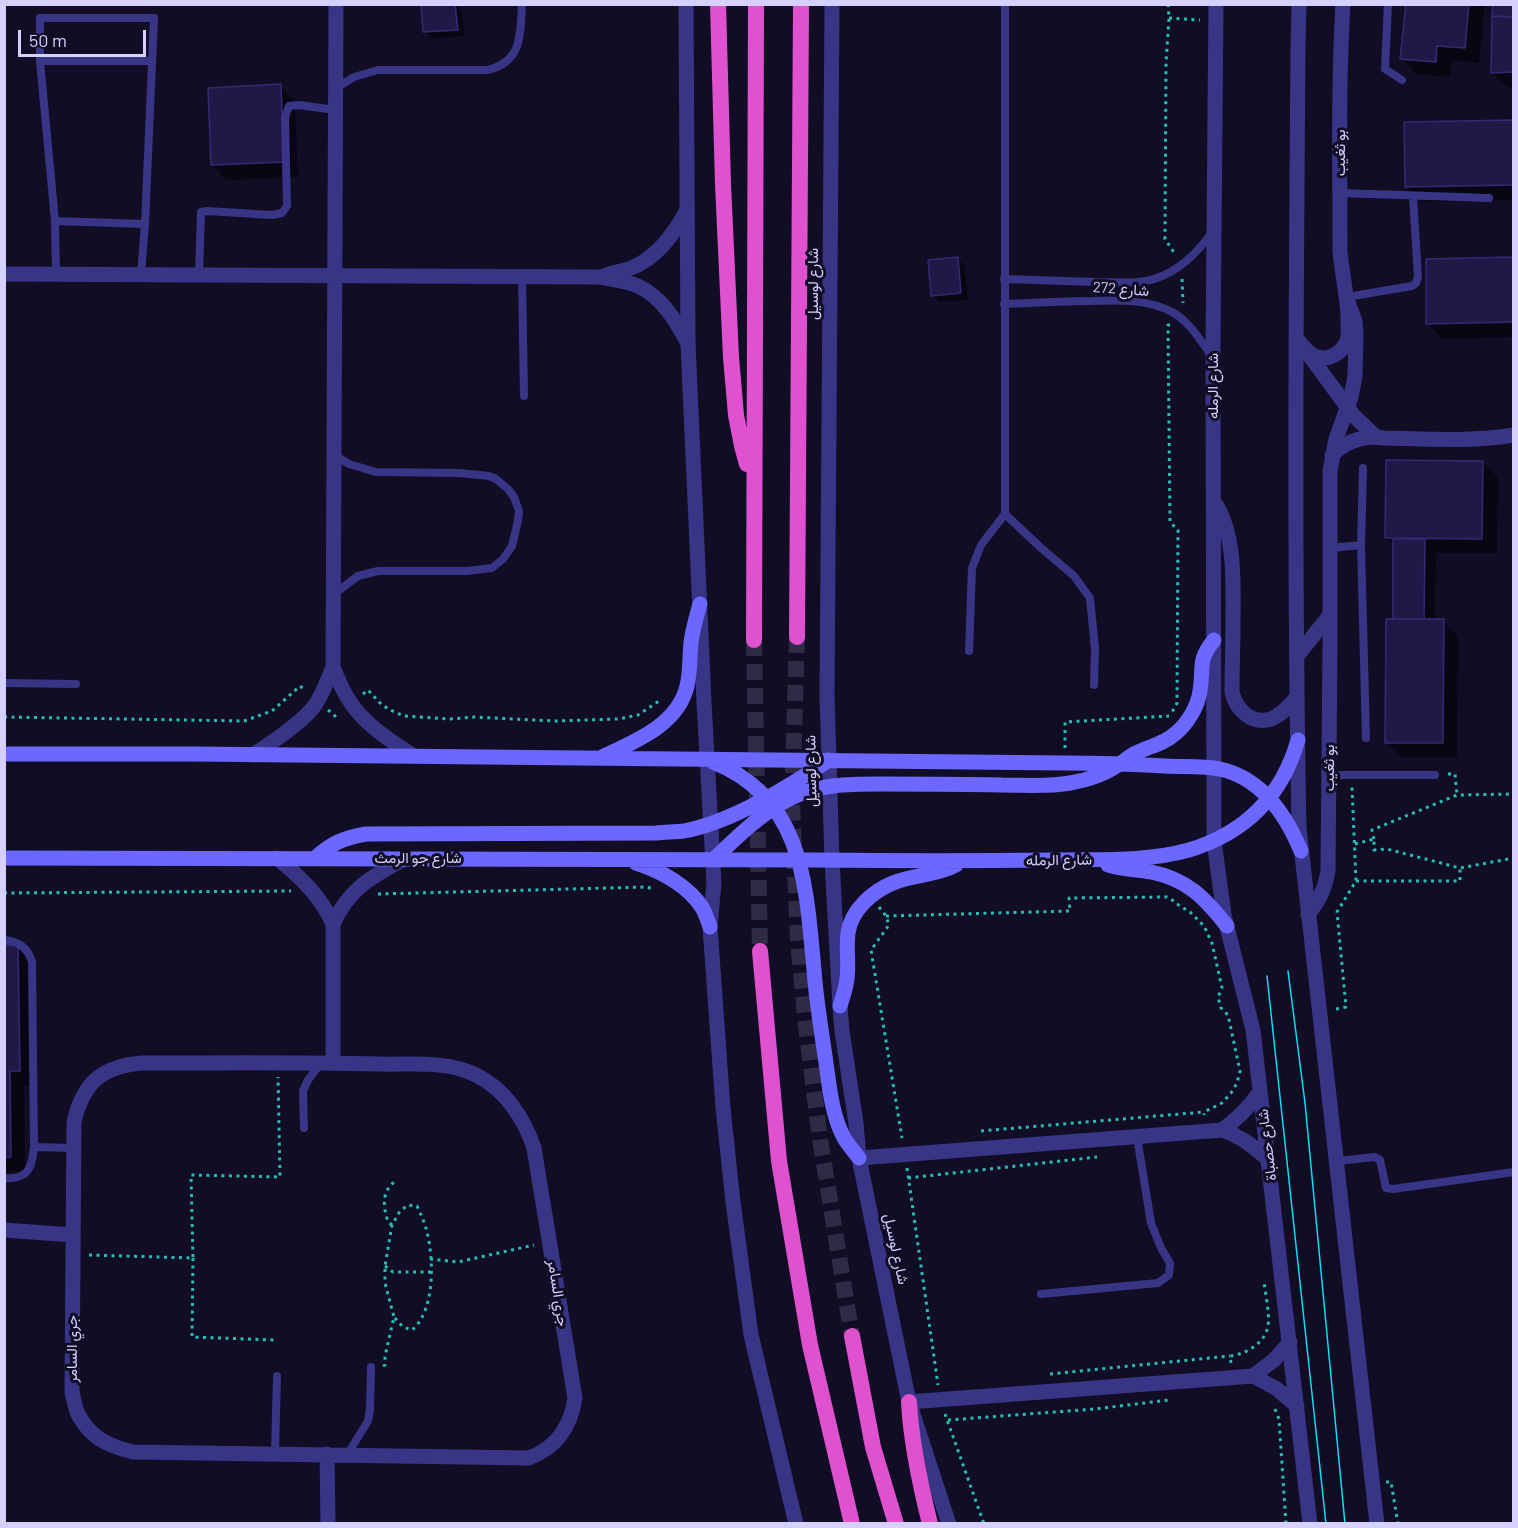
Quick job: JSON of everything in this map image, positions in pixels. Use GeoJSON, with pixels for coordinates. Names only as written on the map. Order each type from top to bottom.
{"type":"FeatureCollection","features":[{"type":"Feature","properties":{"kind":"highway"},"geometry":{"type":"LineString","coordinates":[[718,4],[727,287],[736,415],[742,446],[753,482]]}},
{"type":"Feature","properties":{"kind":"highway"},"geometry":{"type":"LineString","coordinates":[[753,639],[756,4]]}},
{"type":"Feature","properties":{"kind":"highway","name":"شارع لوسيل"},"geometry":{"type":"LineString","coordinates":[[797,637],[801,4]]}},
{"type":"Feature","properties":{"kind":"highway"},"geometry":{"type":"LineString","coordinates":[[760,951],[779,1161],[810,1345],[852,1524]]}},
{"type":"Feature","properties":{"kind":"highway"},"geometry":{"type":"LineString","coordinates":[[852,1336],[873,1447],[896,1524]]}},
{"type":"Feature","properties":{"kind":"highway"},"geometry":{"type":"LineString","coordinates":[[909,1402],[916,1462],[930,1524]]}},
{"type":"Feature","properties":{"kind":"main road"},"geometry":{"type":"LineString","coordinates":[[598,758],[656,729],[676,709],[687,688],[692,636],[700,604]]}},
{"type":"Feature","properties":{"kind":"main road"},"geometry":{"type":"LineString","coordinates":[[315,858],[336,842],[366,834],[683,831],[830,786],[1055,785],[1070,783],[1089,778],[1120,764],[1134,754],[1167,740],[1181,728],[1197,704],[1203,657],[1214,640]]}},
{"type":"Feature","properties":{"kind":"main road","name":"شارع الرمله"},"geometry":{"type":"LineString","coordinates":[[832,861],[1095,860],[1172,854],[1214,841],[1244,823],[1269,799],[1286,772],[1298,740]]}},
{"type":"Feature","properties":{"kind":"main road"},"geometry":{"type":"LineString","coordinates":[[7,753],[829,760],[1120,764],[1213,768],[1235,774],[1256,786],[1284,816],[1293,830],[1301,851]]}},
{"type":"Feature","properties":{"kind":"main road"},"geometry":{"type":"LineString","coordinates":[[707,760],[739,775],[754,786],[770,803],[789,833],[798,860],[809,912],[814,973],[832,1103],[843,1136],[860,1158]]}},
{"type":"Feature","properties":{"kind":"main road"},"geometry":{"type":"LineString","coordinates":[[712,860],[788,786],[829,760]]}},
{"type":"Feature","properties":{"kind":"main road","name":"شارع جو الرمث"},"geometry":{"type":"LineString","coordinates":[[4,858],[832,861]]}},
{"type":"Feature","properties":{"kind":"main road"},"geometry":{"type":"LineString","coordinates":[[625,859],[668,877],[687,891],[702,908],[710,927]]}},
{"type":"Feature","properties":{"kind":"main road"},"geometry":{"type":"LineString","coordinates":[[1095,860],[1115,867],[1166,876],[1190,887],[1206,901],[1227,926]]}},
{"type":"Feature","properties":{"kind":"main road"},"geometry":{"type":"LineString","coordinates":[[840,1006],[847,981],[848,933],[856,913],[872,896],[893,883],[945,870],[961,861]]}},
{"type":"Feature","properties":{"kind":"street"},"geometry":{"type":"LineString","coordinates":[[336,4],[333,667],[346,696],[356,709],[387,738],[414,756]]}},
{"type":"Feature","properties":{"kind":"street"},"geometry":{"type":"LineString","coordinates":[[686,4],[688,344],[714,883],[710,927],[723,1108],[751,1335],[796,1524]]}},
{"type":"Feature","properties":{"kind":"street","name":"شارع لوسيل"},"geometry":{"type":"LineString","coordinates":[[832,4],[827,684],[832,861],[840,1006],[860,1158],[909,1402],[949,1524]]}},
{"type":"Feature","properties":{"kind":"street","name":"شارع الرمله"},"geometry":{"type":"LineString","coordinates":[[1213,768],[1216,4]]}},
{"type":"Feature","properties":{"kind":"street","name":"شارع الرمله"},"geometry":{"type":"LineString","coordinates":[[1299,4],[1296,338],[1297,697],[1301,851]]}},
{"type":"Feature","properties":{"kind":"street","name":"بو ثغيب"},"geometry":{"type":"LineString","coordinates":[[1308,915],[1321,897],[1328,871],[1330,471],[1336,438],[1353,388],[1357,360],[1354,321],[1347,300],[1340,251],[1343,4]]}},
{"type":"Feature","properties":{"kind":"street"},"geometry":{"type":"LineString","coordinates":[[600,277],[632,267],[654,253],[671,236],[687,210]]}},
{"type":"Feature","properties":{"kind":"street"},"geometry":{"type":"LineString","coordinates":[[4,274],[600,277],[630,284],[648,292],[677,322],[688,344]]}},
{"type":"Feature","properties":{"kind":"street","name":"بو ثغيب"},"geometry":{"type":"LineString","coordinates":[[1307,352],[1313,356],[1326,358],[1343,348],[1348,337],[1347,300]]}},
{"type":"Feature","properties":{"kind":"street"},"geometry":{"type":"LineString","coordinates":[[1296,338],[1347,407],[1376,437]]}},
{"type":"Feature","properties":{"kind":"street"},"geometry":{"type":"LineString","coordinates":[[1332,454],[1351,441],[1376,437],[1472,439],[1514,435]]}},
{"type":"Feature","properties":{"kind":"street"},"geometry":{"type":"LineString","coordinates":[[1214,501],[1223,519],[1230,544],[1233,598],[1232,692],[1234,699],[1241,711],[1247,715],[1267,720],[1285,710],[1297,697]]}},
{"type":"Feature","properties":{"kind":"street"},"geometry":{"type":"LineString","coordinates":[[1297,656],[1330,615]]}},
{"type":"Feature","properties":{"kind":"street"},"geometry":{"type":"LineString","coordinates":[[253,755],[312,709],[333,667]]}},
{"type":"Feature","properties":{"kind":"street","name":"شارع حصباة"},"geometry":{"type":"LineString","coordinates":[[1213,768],[1214,841],[1227,926],[1253,1030],[1310,1524]]}},
{"type":"Feature","properties":{"kind":"street"},"geometry":{"type":"LineString","coordinates":[[1301,851],[1377,1524]]}},
{"type":"Feature","properties":{"kind":"street"},"geometry":{"type":"LineString","coordinates":[[277,858],[312,890],[325,907],[333,924]]}},
{"type":"Feature","properties":{"kind":"street"},"geometry":{"type":"LineString","coordinates":[[327,1063],[333,924],[342,905],[359,886],[406,858]]}},
{"type":"Feature","properties":{"kind":"street","name":"جري السامر"},"geometry":{"type":"LineString","coordinates":[[141,1063],[327,1063],[449,1065],[471,1072],[489,1082],[508,1100],[529,1131],[534,1148],[575,1398],[565,1430],[536,1455],[528,1458],[133,1452],[111,1446],[92,1433],[78,1415],[72,1392],[74,1122],[84,1093],[92,1082],[117,1068],[141,1063]]}},
{"type":"Feature","properties":{"kind":"street"},"geometry":{"type":"LineString","coordinates":[[1222,1130],[1247,1110],[1260,1092]]}},
{"type":"Feature","properties":{"kind":"street"},"geometry":{"type":"LineString","coordinates":[[860,1158],[1222,1130],[1248,1142],[1269,1160]]}},
{"type":"Feature","properties":{"kind":"street"},"geometry":{"type":"LineString","coordinates":[[4,1230],[73,1235]]}},
{"type":"Feature","properties":{"kind":"street"},"geometry":{"type":"LineString","coordinates":[[1253,1376],[1274,1360],[1290,1342]]}},
{"type":"Feature","properties":{"kind":"street"},"geometry":{"type":"LineString","coordinates":[[909,1402],[1253,1376],[1272,1386],[1297,1406]]}},
{"type":"Feature","properties":{"kind":"street"},"geometry":{"type":"LineString","coordinates":[[327,1454],[328,1524]]}},
{"type":"Feature","properties":{"kind":"lane"},"geometry":{"type":"LineString","coordinates":[[335,88],[354,77],[378,70],[487,70],[497,68],[511,58],[519,45],[522,4]]}},
{"type":"Feature","properties":{"kind":"lane"},"geometry":{"type":"LineString","coordinates":[[969,651],[972,568],[981,544],[1005,514],[1005,4]]}},
{"type":"Feature","properties":{"kind":"lane"},"geometry":{"type":"LineString","coordinates":[[1388,4],[1385,69],[1402,80]]}},
{"type":"Feature","properties":{"kind":"lane"},"geometry":{"type":"LineString","coordinates":[[56,274],[55,221],[40,62],[40,18],[154,18],[141,275]]}},
{"type":"Feature","properties":{"kind":"lane"},"geometry":{"type":"LineString","coordinates":[[40,62],[152,61]]}},
{"type":"Feature","properties":{"kind":"lane"},"geometry":{"type":"LineString","coordinates":[[199,275],[201,212],[272,215],[282,213],[287,206],[285,117],[287,108],[299,105],[335,110]]}},
{"type":"Feature","properties":{"kind":"lane"},"geometry":{"type":"LineString","coordinates":[[1340,194],[1489,198]]}},
{"type":"Feature","properties":{"kind":"lane"},"geometry":{"type":"LineString","coordinates":[[1347,300],[1412,286],[1416,283],[1418,277],[1413,196]]}},
{"type":"Feature","properties":{"kind":"lane"},"geometry":{"type":"LineString","coordinates":[[55,221],[145,224]]}},
{"type":"Feature","properties":{"kind":"lane","name":"شارع 272"},"geometry":{"type":"LineString","coordinates":[[1004,279],[1127,282],[1155,279],[1182,264],[1198,250],[1214,229]]}},
{"type":"Feature","properties":{"kind":"lane"},"geometry":{"type":"LineString","coordinates":[[522,276],[524,396]]}},
{"type":"Feature","properties":{"kind":"lane","name":"شارع 272"},"geometry":{"type":"LineString","coordinates":[[1004,304],[1076,301],[1142,302],[1166,310],[1183,320],[1213,358]]}},
{"type":"Feature","properties":{"kind":"lane"},"geometry":{"type":"LineString","coordinates":[[333,594],[358,576],[378,571],[466,571],[492,568],[503,559],[512,546],[519,511],[508,489],[489,476],[460,473],[376,472],[349,464],[334,455]]}},
{"type":"Feature","properties":{"kind":"lane"},"geometry":{"type":"LineString","coordinates":[[1363,468],[1361,545],[1366,738]]}},
{"type":"Feature","properties":{"kind":"lane"},"geometry":{"type":"LineString","coordinates":[[1005,514],[1074,576],[1090,598],[1095,649],[1094,685]]}},
{"type":"Feature","properties":{"kind":"lane"},"geometry":{"type":"LineString","coordinates":[[1330,548],[1361,545]]}},
{"type":"Feature","properties":{"kind":"lane"},"geometry":{"type":"LineString","coordinates":[[4,683],[76,684]]}},
{"type":"Feature","properties":{"kind":"lane"},"geometry":{"type":"LineString","coordinates":[[1329,775],[1435,775]]}},
{"type":"Feature","properties":{"kind":"lane"},"geometry":{"type":"LineString","coordinates":[[4,940],[14,941],[24,947],[32,962],[34,1147],[28,1171],[20,1177],[4,1178]]}},
{"type":"Feature","properties":{"kind":"lane"},"geometry":{"type":"LineString","coordinates":[[304,1128],[303,1091],[308,1080],[327,1063]]}},
{"type":"Feature","properties":{"kind":"lane"},"geometry":{"type":"LineString","coordinates":[[1041,1293],[1158,1283],[1169,1275],[1170,1263],[1151,1223],[1137,1137]]}},
{"type":"Feature","properties":{"kind":"lane"},"geometry":{"type":"LineString","coordinates":[[34,1147],[74,1148]]}},
{"type":"Feature","properties":{"kind":"lane"},"geometry":{"type":"LineString","coordinates":[[1337,1161],[1375,1158],[1380,1160],[1386,1188],[1393,1189],[1514,1172]]}},
{"type":"Feature","properties":{"kind":"lane"},"geometry":{"type":"LineString","coordinates":[[346,1455],[368,1420],[371,1367]]}},
{"type":"Feature","properties":{"kind":"lane"},"geometry":{"type":"LineString","coordinates":[[275,1454],[277,1376]]}},
{"type":"Feature","properties":{"kind":"path"},"geometry":{"type":"LineString","coordinates":[[1168,4],[1165,239],[1182,264],[1183,320],[1168,325],[1170,522],[1178,530],[1177,703],[1169,716]]}},
{"type":"Feature","properties":{"kind":"path"},"geometry":{"type":"LineString","coordinates":[[1169,18],[1215,20]]}},
{"type":"Feature","properties":{"kind":"path"},"geometry":{"type":"LineString","coordinates":[[4,717],[244,721],[272,711],[300,686]]}},
{"type":"Feature","properties":{"kind":"path"},"geometry":{"type":"LineString","coordinates":[[368,690],[381,704],[404,716],[450,719],[474,717],[555,721],[618,719],[638,715],[662,700],[669,691],[682,699]]}},
{"type":"Feature","properties":{"kind":"path"},"geometry":{"type":"LineString","coordinates":[[1064,763],[1065,722],[1169,716],[1181,728]]}},
{"type":"Feature","properties":{"kind":"path"},"geometry":{"type":"LineString","coordinates":[[1514,752],[1514,814]]}},
{"type":"Feature","properties":{"kind":"path"},"geometry":{"type":"LineString","coordinates":[[1435,775],[1455,774],[1457,795]]}},
{"type":"Feature","properties":{"kind":"path"},"geometry":{"type":"LineString","coordinates":[[1319,1012],[1347,1007],[1337,912],[1356,881],[1352,775]]}},
{"type":"Feature","properties":{"kind":"path"},"geometry":{"type":"LineString","coordinates":[[1513,794],[1457,795],[1372,830],[1374,850],[1387,849],[1460,868],[1514,858]]}},
{"type":"Feature","properties":{"kind":"path"},"geometry":{"type":"LineString","coordinates":[[1355,844],[1374,839]]}},
{"type":"Feature","properties":{"kind":"path"},"geometry":{"type":"LineString","coordinates":[[1356,881],[1460,881],[1460,868]]}},
{"type":"Feature","properties":{"kind":"path"},"geometry":{"type":"LineString","coordinates":[[886,916],[1070,911],[1069,898],[1167,897],[1177,904],[1190,887]]}},
{"type":"Feature","properties":{"kind":"path"},"geometry":{"type":"LineString","coordinates":[[872,896],[886,916],[889,925],[871,950],[905,1156],[940,1400],[984,1524]]}},
{"type":"Feature","properties":{"kind":"path"},"geometry":{"type":"LineString","coordinates":[[274,1340],[192,1337],[191,1175],[280,1177],[278,1063]]}},
{"type":"Feature","properties":{"kind":"path"},"geometry":{"type":"LineString","coordinates":[[972,1132],[1204,1112]]}},
{"type":"Feature","properties":{"kind":"path"},"geometry":{"type":"LineString","coordinates":[[908,1178],[1104,1157]]}},
{"type":"Feature","properties":{"kind":"path"},"geometry":{"type":"LineString","coordinates":[[392,1225],[388,1222],[383,1204],[385,1194],[391,1184],[397,1180]]}},
{"type":"Feature","properties":{"kind":"path"},"geometry":{"type":"LineString","coordinates":[[371,1367],[385,1365],[393,1317],[385,1282],[385,1266],[392,1225],[400,1211],[408,1205],[417,1206],[427,1232],[431,1272],[429,1301],[423,1317],[412,1330],[403,1327],[393,1317]]}},
{"type":"Feature","properties":{"kind":"path"},"geometry":{"type":"LineString","coordinates":[[430,1259],[458,1262],[550,1242]]}},
{"type":"Feature","properties":{"kind":"path"},"geometry":{"type":"LineString","coordinates":[[73,1254],[193,1258]]}},
{"type":"Feature","properties":{"kind":"path"},"geometry":{"type":"LineString","coordinates":[[385,1266],[393,1272],[431,1272]]}},
{"type":"Feature","properties":{"kind":"path"},"geometry":{"type":"LineString","coordinates":[[1043,1374],[1230,1356]]}},
{"type":"Feature","properties":{"kind":"path"},"geometry":{"type":"LineString","coordinates":[[947,1420],[1095,1409],[1177,1399]]}},
{"type":"Feature","properties":{"kind":"path"},"geometry":{"type":"LineString","coordinates":[[1273,1403],[1279,1419],[1286,1524]]}},
{"type":"Feature","properties":{"kind":"building"},"geometry":{"type":"Polygon","coordinates":[[[455,4],[458,30],[423,32],[421,5],[455,4]]]}},
{"type":"Feature","properties":{"kind":"building"},"geometry":{"type":"Polygon","coordinates":[[[1406,4],[1469,4],[1465,48],[1437,46],[1436,62],[1400,59],[1406,4]]]}},
{"type":"Feature","properties":{"kind":"building"},"geometry":{"type":"Polygon","coordinates":[[[1493,4],[1514,4],[1514,17],[1492,16],[1493,4]]]}},
{"type":"Feature","properties":{"kind":"building"},"geometry":{"type":"Polygon","coordinates":[[[1492,16],[1514,17],[1514,72],[1491,73],[1492,16]]]}},
{"type":"Feature","properties":{"kind":"building"},"geometry":{"type":"Polygon","coordinates":[[[281,84],[284,162],[211,165],[208,88],[281,84]]]}},
{"type":"Feature","properties":{"kind":"building"},"geometry":{"type":"Polygon","coordinates":[[[1514,120],[1514,185],[1405,187],[1404,122],[1514,120]]]}},
{"type":"Feature","properties":{"kind":"building"},"geometry":{"type":"Polygon","coordinates":[[[958,257],[961,293],[931,296],[928,260],[958,257]]]}},
{"type":"Feature","properties":{"kind":"building"},"geometry":{"type":"Polygon","coordinates":[[[1514,257],[1514,322],[1426,324],[1426,259],[1514,257]]]}},
{"type":"Feature","properties":{"kind":"building"},"geometry":{"type":"Polygon","coordinates":[[[1386,460],[1483,461],[1482,539],[1385,538],[1386,460]]]}},
{"type":"Feature","properties":{"kind":"building"},"geometry":{"type":"Polygon","coordinates":[[[1393,539],[1425,539],[1424,619],[1393,619],[1393,539]]]}},
{"type":"Feature","properties":{"kind":"building"},"geometry":{"type":"Polygon","coordinates":[[[1386,619],[1444,619],[1443,743],[1385,743],[1386,619]]]}},
{"type":"Feature","properties":{"kind":"building"},"geometry":{"type":"Polygon","coordinates":[[[4,945],[18,945],[20,1071],[10,1071],[11,1157],[4,1157],[4,945]]]}},
{"type":"Feature","properties":{"kind":"tunnel"},"geometry":{"type":"LineString","coordinates":[[797,637],[792,803],[798,940],[820,1139],[852,1336]]}},
{"type":"Feature","properties":{"kind":"tunnel"},"geometry":{"type":"LineString","coordinates":[[754,640],[760,951]]}},
{"type":"Feature","properties":{"kind":"tram line"},"geometry":{"type":"LineString","coordinates":[[1288,971],[1305,1103],[1345,1524]]}},
{"type":"Feature","properties":{"kind":"tram line"},"geometry":{"type":"LineString","coordinates":[[1267,976],[1326,1524]]}}]}
